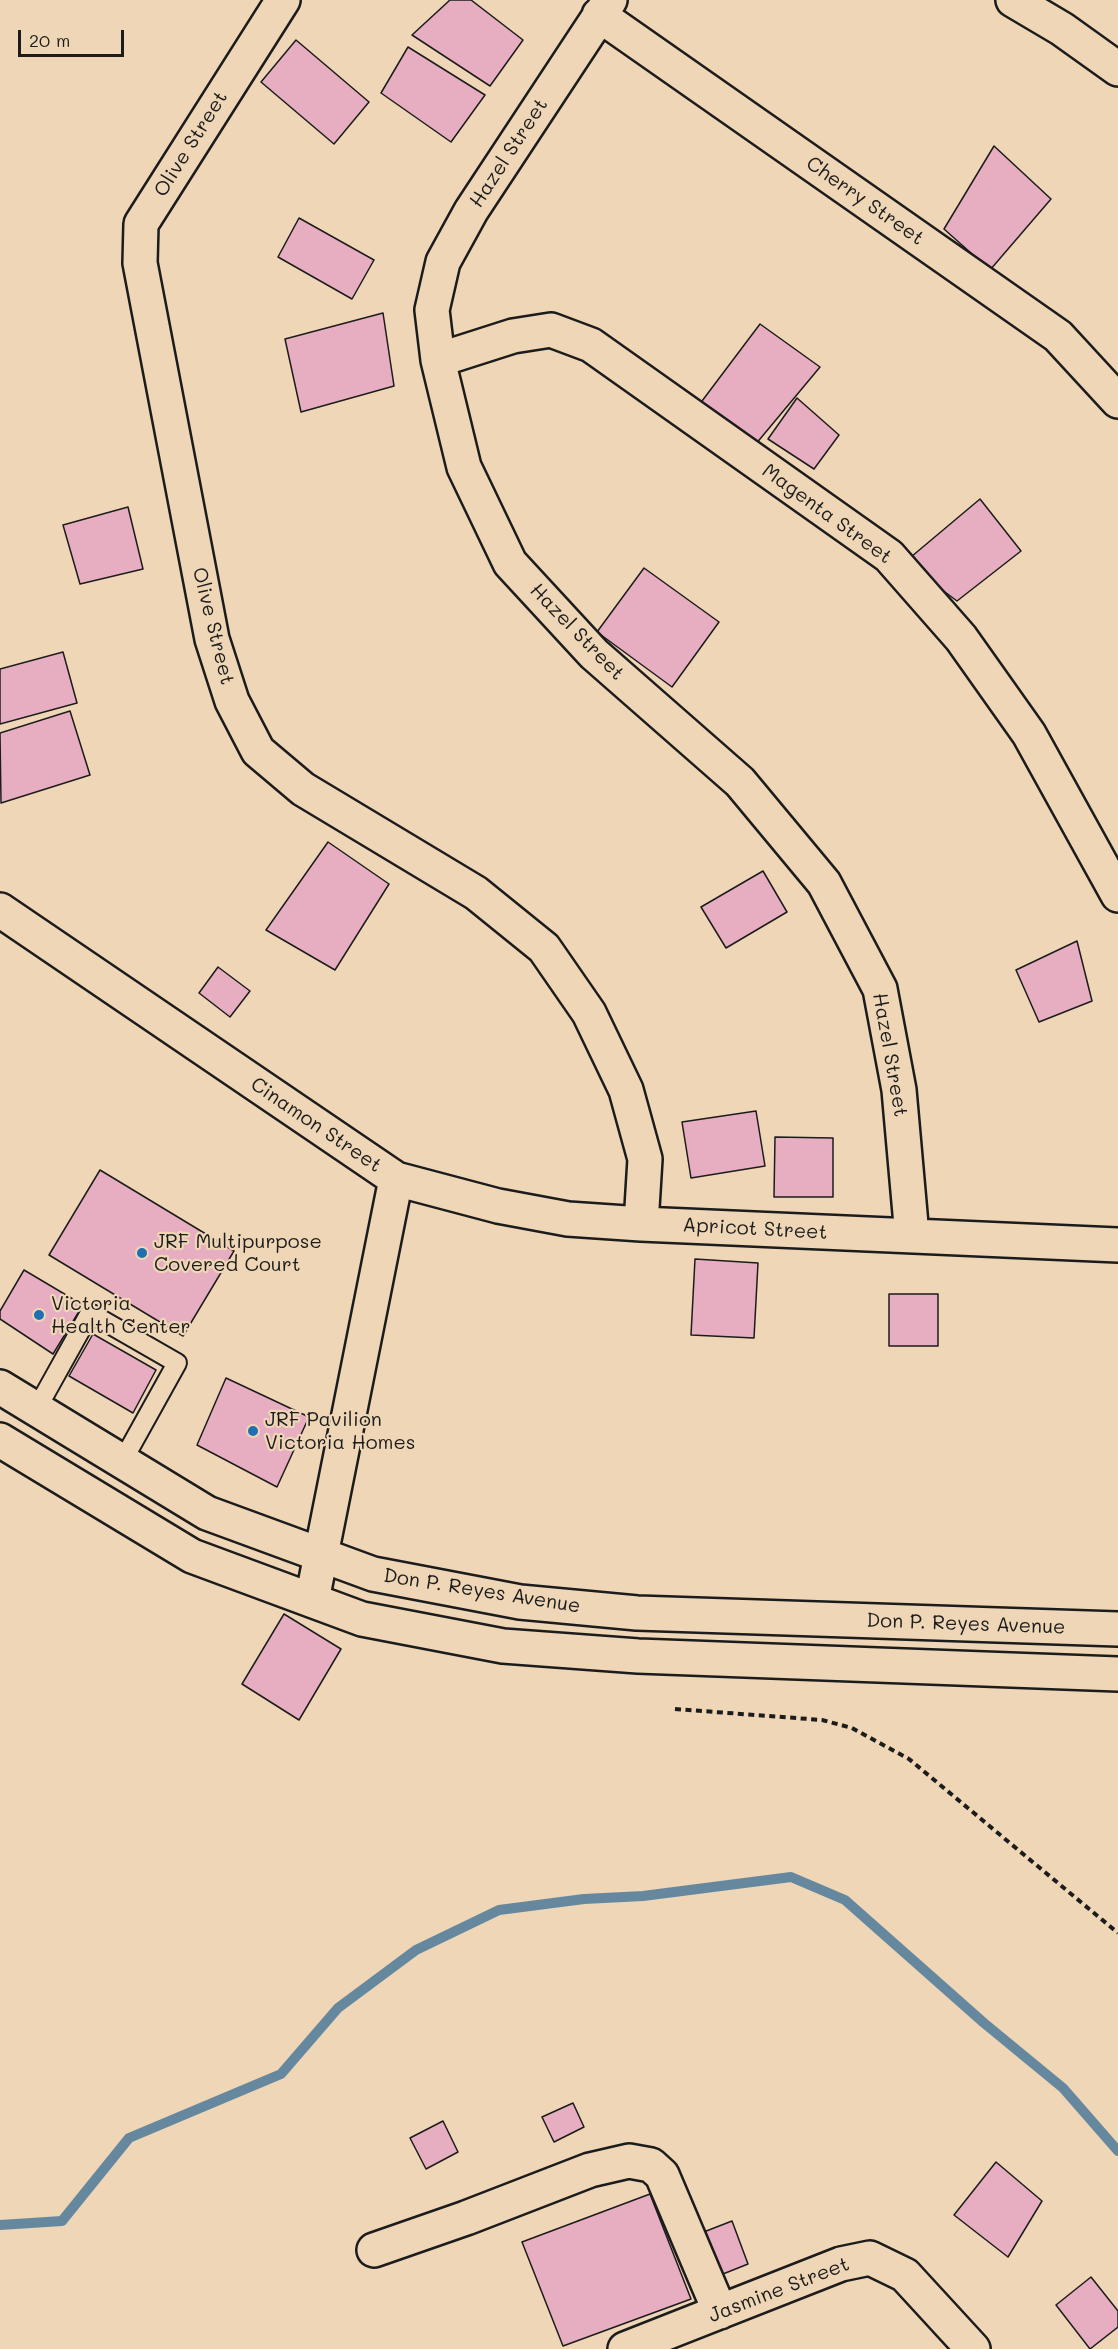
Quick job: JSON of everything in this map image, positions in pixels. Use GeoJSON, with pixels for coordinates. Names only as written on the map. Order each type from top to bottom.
{"type":"FeatureCollection","features":[{"type":"Feature","properties":{"kind":"street","name":"Olive Street"},"geometry":{"type":"LineString","coordinates":[[283,0],[141,224],[140,263],[212,639],[232,701],[258,751],[303,789],[476,893],[544,948],[589,1013],[626,1090],[645,1159],[641,1224]]}},
{"type":"Feature","properties":{"kind":"street"},"geometry":{"type":"LineString","coordinates":[[1013,0],[1062,29],[1118,69]]}},
{"type":"Feature","properties":{"kind":"street","name":"Hazel Street"},"geometry":{"type":"LineString","coordinates":[[605,7],[471,211],[443,262],[432,310],[438,360],[464,466],[510,563],[594,654],[740,782],[824,883],[880,989],[899,1090],[912,1236]]}},
{"type":"Feature","properties":{"kind":"street","name":"Cherry Street"},"geometry":{"type":"LineString","coordinates":[[605,7],[1058,336],[1118,401]]}},
{"type":"Feature","properties":{"kind":"street","name":"Magenta Street"},"geometry":{"type":"LineString","coordinates":[[438,360],[513,336],[551,330],[591,345],[889,556],[961,638],[1029,734],[1118,896]]}},
{"type":"Feature","properties":{"kind":"street","name":"Cinamon Street"},"geometry":{"type":"LineString","coordinates":[[0,910],[396,1179],[312,1600]]}},
{"type":"Feature","properties":{"kind":"street","name":"Apricot Street"},"geometry":{"type":"LineString","coordinates":[[396,1179],[498,1206],[556,1217],[641,1224],[1118,1245]]}},
{"type":"Feature","properties":{"kind":"street","name":"Don P. Reyes Avenue"},"geometry":{"type":"LineString","coordinates":[[0,1388],[207,1513],[373,1574],[520,1602],[637,1613],[1118,1629]]}},
{"type":"Feature","properties":{"kind":"street"},"geometry":{"type":"LineString","coordinates":[[0,1440],[192,1556],[362,1619],[503,1646],[638,1656],[1118,1674]]}},
{"type":"Feature","properties":{"kind":"street"},"geometry":{"type":"LineString","coordinates":[[374,2250],[466,2218],[590,2170],[629,2161],[651,2165],[662,2175],[720,2312]]}},
{"type":"Feature","properties":{"kind":"street","name":"Jasmine Street"},"geometry":{"type":"LineString","coordinates":[[625,2349],[841,2264],[870,2258],[905,2275],[973,2349]]}},
{"type":"Feature","properties":{"kind":"lane"},"geometry":{"type":"LineString","coordinates":[[36,1410],[90,1314],[177,1363],[122,1462]]}},
{"type":"Feature","properties":{"kind":"path"},"geometry":{"type":"LineString","coordinates":[[675,1709],[822,1720],[852,1728],[881,1742],[909,1759],[1118,1933]]}},
{"type":"Feature","properties":{"kind":"building"},"geometry":{"type":"Polygon","coordinates":[[[450,0],[471,0],[523,40],[490,86],[412,35],[450,0]]]}},
{"type":"Feature","properties":{"kind":"building"},"geometry":{"type":"Polygon","coordinates":[[[296,40],[369,102],[334,144],[261,82],[296,40]]]}},
{"type":"Feature","properties":{"kind":"building"},"geometry":{"type":"Polygon","coordinates":[[[408,47],[485,95],[451,142],[381,93],[408,47]]]}},
{"type":"Feature","properties":{"kind":"building"},"geometry":{"type":"Polygon","coordinates":[[[994,146],[1051,199],[990,270],[944,229],[994,146]]]}},
{"type":"Feature","properties":{"kind":"building"},"geometry":{"type":"Polygon","coordinates":[[[299,218],[374,260],[352,299],[278,257],[299,218]]]}},
{"type":"Feature","properties":{"kind":"building"},"geometry":{"type":"Polygon","coordinates":[[[383,313],[394,386],[301,412],[285,339],[383,313]]]}},
{"type":"Feature","properties":{"kind":"building"},"geometry":{"type":"Polygon","coordinates":[[[760,324],[820,367],[755,445],[699,405],[760,324]]]}},
{"type":"Feature","properties":{"kind":"building"},"geometry":{"type":"Polygon","coordinates":[[[797,398],[839,435],[814,469],[768,439],[797,398]]]}},
{"type":"Feature","properties":{"kind":"building"},"geometry":{"type":"Polygon","coordinates":[[[980,499],[1021,551],[957,601],[905,562],[980,499]]]}},
{"type":"Feature","properties":{"kind":"building"},"geometry":{"type":"Polygon","coordinates":[[[128,507],[143,569],[80,584],[63,525],[128,507]]]}},
{"type":"Feature","properties":{"kind":"building"},"geometry":{"type":"Polygon","coordinates":[[[644,568],[719,622],[672,687],[597,632],[644,568]]]}},
{"type":"Feature","properties":{"kind":"building"},"geometry":{"type":"Polygon","coordinates":[[[63,652],[77,703],[0,724],[0,669],[63,652]]]}},
{"type":"Feature","properties":{"kind":"building"},"geometry":{"type":"Polygon","coordinates":[[[70,711],[90,775],[1,803],[0,733],[70,711]]]}},
{"type":"Feature","properties":{"kind":"building"},"geometry":{"type":"Polygon","coordinates":[[[328,842],[389,884],[335,970],[266,930],[328,842]]]}},
{"type":"Feature","properties":{"kind":"building"},"geometry":{"type":"Polygon","coordinates":[[[763,871],[787,912],[726,948],[701,907],[763,871]]]}},
{"type":"Feature","properties":{"kind":"building"},"geometry":{"type":"Polygon","coordinates":[[[1077,941],[1092,1001],[1039,1022],[1016,970],[1077,941]]]}},
{"type":"Feature","properties":{"kind":"building"},"geometry":{"type":"Polygon","coordinates":[[[218,967],[250,991],[230,1017],[199,993],[218,967]]]}},
{"type":"Feature","properties":{"kind":"building"},"geometry":{"type":"Polygon","coordinates":[[[756,1111],[765,1166],[691,1178],[682,1122],[756,1111]]]}},
{"type":"Feature","properties":{"kind":"building"},"geometry":{"type":"Polygon","coordinates":[[[775,1137],[833,1138],[833,1197],[774,1197],[775,1137]]]}},
{"type":"Feature","properties":{"kind":"building","name":"JRF Multipurpose Covered Court"},"geometry":{"type":"Polygon","coordinates":[[[100,1170],[234,1251],[183,1336],[49,1255],[100,1170]]]}},
{"type":"Feature","properties":{"kind":"building"},"geometry":{"type":"Polygon","coordinates":[[[695,1259],[758,1263],[754,1338],[691,1335],[695,1259]]]}},
{"type":"Feature","properties":{"kind":"building","name":"Victoria Health Center"},"geometry":{"type":"Polygon","coordinates":[[[24,1270],[83,1305],[53,1354],[0,1319],[0,1311],[24,1270]]]}},
{"type":"Feature","properties":{"kind":"building"},"geometry":{"type":"Polygon","coordinates":[[[889,1294],[938,1294],[938,1346],[889,1346],[889,1294]]]}},
{"type":"Feature","properties":{"kind":"building"},"geometry":{"type":"Polygon","coordinates":[[[93,1334],[156,1370],[133,1413],[69,1376],[93,1334]]]}},
{"type":"Feature","properties":{"kind":"building","name":"JRF Pavilion Victoria Homes"},"geometry":{"type":"Polygon","coordinates":[[[226,1378],[309,1417],[277,1487],[197,1445],[226,1378]]]}},
{"type":"Feature","properties":{"kind":"building"},"geometry":{"type":"Polygon","coordinates":[[[284,1614],[341,1649],[299,1720],[242,1684],[284,1614]]]}},
{"type":"Feature","properties":{"kind":"building"},"geometry":{"type":"Polygon","coordinates":[[[573,2103],[584,2127],[554,2142],[542,2117],[573,2103]]]}},
{"type":"Feature","properties":{"kind":"building"},"geometry":{"type":"Polygon","coordinates":[[[443,2121],[458,2152],[426,2169],[410,2138],[443,2121]]]}},
{"type":"Feature","properties":{"kind":"building"},"geometry":{"type":"Polygon","coordinates":[[[996,2162],[1042,2201],[1008,2257],[954,2215],[996,2162]]]}},
{"type":"Feature","properties":{"kind":"building"},"geometry":{"type":"Polygon","coordinates":[[[650,2194],[691,2299],[563,2346],[522,2242],[650,2194]]]}},
{"type":"Feature","properties":{"kind":"building"},"geometry":{"type":"Polygon","coordinates":[[[732,2221],[748,2264],[713,2278],[696,2235],[732,2221]]]}},
{"type":"Feature","properties":{"kind":"building"},"geometry":{"type":"Polygon","coordinates":[[[1091,2277],[1118,2311],[1118,2327],[1090,2349],[1056,2305],[1091,2277]]]}},
{"type":"Feature","properties":{"kind":"waterway"},"geometry":{"type":"LineString","coordinates":[[0,2225],[62,2221],[129,2138],[281,2074],[338,2008],[416,1950],[499,1910],[584,1899],[643,1896],[791,1877],[845,1900],[984,2023],[1063,2088],[1118,2151]]}},
{"type":"Feature","properties":{"kind":"place","name":"JRF Multipurpose Covered Court"},"geometry":{"type":"Point","coordinates":[142,1253]}},
{"type":"Feature","properties":{"kind":"place","name":"Victoria Health Center"},"geometry":{"type":"Point","coordinates":[39,1315]}},
{"type":"Feature","properties":{"kind":"place","name":"JRF Pavilion Victoria Homes"},"geometry":{"type":"Point","coordinates":[253,1431]}}]}
